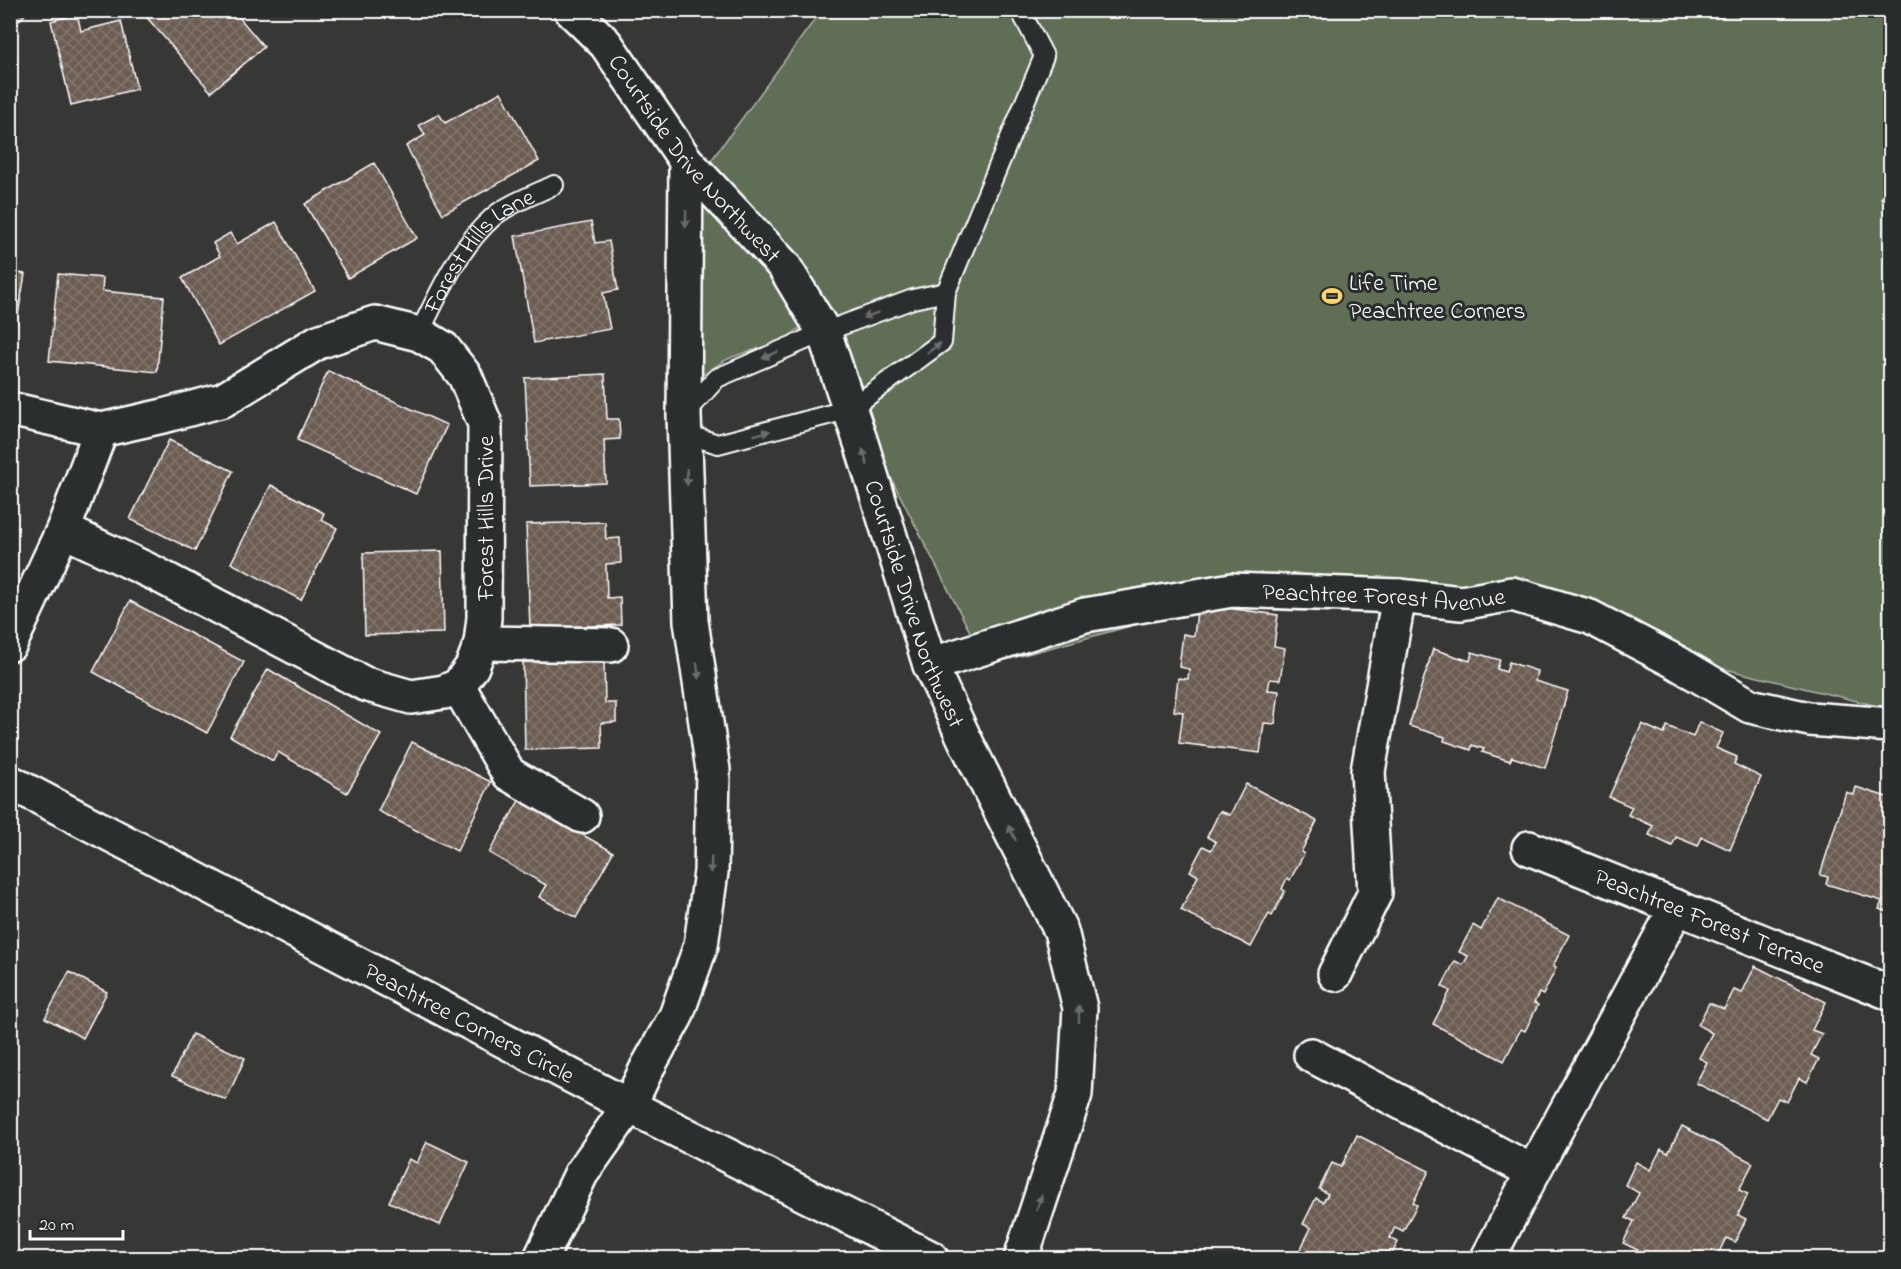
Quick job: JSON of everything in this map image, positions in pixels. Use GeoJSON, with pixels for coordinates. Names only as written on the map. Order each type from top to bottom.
{"type":"FeatureCollection","features":[{"type":"Feature","properties":{"kind":"street","name":"Courtside Drive Northwest"},"geometry":{"type":"LineString","coordinates":[[571,10],[606,44],[686,161],[784,266],[824,332],[930,664],[966,742],[1061,931],[1080,1008],[1075,1094],[1020,1258]]}},
{"type":"Feature","properties":{"kind":"street"},"geometry":{"type":"LineString","coordinates":[[541,1258],[581,1174],[629,1106],[680,1006],[701,945],[711,872],[713,770],[691,621],[685,424],[686,161]]}},
{"type":"Feature","properties":{"kind":"street","name":"Forest Hills Drive"},"geometry":{"type":"LineString","coordinates":[[10,409],[100,430],[163,416],[223,399],[318,342],[375,323],[419,334],[443,348],[465,376],[485,424],[484,618],[481,643],[472,667],[458,686]]}},
{"type":"Feature","properties":{"kind":"street"},"geometry":{"type":"LineString","coordinates":[[10,644],[63,530],[100,430]]}},
{"type":"Feature","properties":{"kind":"street"},"geometry":{"type":"LineString","coordinates":[[63,530],[156,574],[365,684],[411,697],[444,692],[458,686],[509,774],[582,816]]}},
{"type":"Feature","properties":{"kind":"street","name":"Peachtree Forest Avenue"},"geometry":{"type":"LineString","coordinates":[[930,664],[1085,615],[1232,590],[1399,596],[1461,603],[1512,594],[1590,616],[1676,662],[1750,706],[1809,719],[1890,725]]}},
{"type":"Feature","properties":{"kind":"street"},"geometry":{"type":"LineString","coordinates":[[1335,974],[1375,893],[1368,771],[1399,596]]}},
{"type":"Feature","properties":{"kind":"street"},"geometry":{"type":"LineString","coordinates":[[481,643],[611,645]]}},
{"type":"Feature","properties":{"kind":"street","name":"Peachtree Corners Circle"},"geometry":{"type":"LineString","coordinates":[[10,782],[629,1106],[932,1258]]}},
{"type":"Feature","properties":{"kind":"street","name":"Peachtree Forest Terrace"},"geometry":{"type":"LineString","coordinates":[[1529,848],[1890,993]]}},
{"type":"Feature","properties":{"kind":"street"},"geometry":{"type":"LineString","coordinates":[[1488,1258],[1677,907]]}},
{"type":"Feature","properties":{"kind":"street"},"geometry":{"type":"LineString","coordinates":[[1311,1055],[1533,1172]]}},
{"type":"Feature","properties":{"kind":"lane"},"geometry":{"type":"LineString","coordinates":[[946,292],[913,299],[824,332],[717,378],[685,424],[718,444],[850,410],[942,342],[946,292],[1044,56],[1020,10]]}},
{"type":"Feature","properties":{"kind":"lane","name":"Forest Hills Lane"},"geometry":{"type":"LineString","coordinates":[[419,334],[441,289],[469,243],[495,216],[554,185]]}},
{"type":"Feature","properties":{"kind":"green space","name":"Life Time Peachtree Corners"},"geometry":{"type":"Polygon","coordinates":[[[821,11],[1890,11],[1890,709],[1646,650],[1529,607],[1264,590],[987,665],[855,408],[798,329],[773,344],[728,359],[703,375],[700,367],[693,185],[821,11]]]}},
{"type":"Feature","properties":{"kind":"building"},"geometry":{"type":"Polygon","coordinates":[[[10,10],[29,10],[10,30],[10,10]]]}},
{"type":"Feature","properties":{"kind":"building"},"geometry":{"type":"Polygon","coordinates":[[[148,10],[233,10],[264,47],[211,92],[144,14],[148,10]]]}},
{"type":"Feature","properties":{"kind":"building"},"geometry":{"type":"Polygon","coordinates":[[[77,14],[81,31],[121,21],[137,89],[71,105],[51,21],[77,14]]]}},
{"type":"Feature","properties":{"kind":"building"},"geometry":{"type":"Polygon","coordinates":[[[501,92],[539,161],[443,214],[406,146],[425,135],[419,125],[439,114],[445,123],[501,92]]]}},
{"type":"Feature","properties":{"kind":"building"},"geometry":{"type":"Polygon","coordinates":[[[374,163],[417,238],[348,278],[305,204],[374,163]]]}},
{"type":"Feature","properties":{"kind":"building"},"geometry":{"type":"Polygon","coordinates":[[[1890,192],[1890,214],[1881,198],[1890,192]]]}},
{"type":"Feature","properties":{"kind":"building"},"geometry":{"type":"Polygon","coordinates":[[[276,222],[315,291],[219,345],[182,278],[220,256],[213,243],[230,233],[237,244],[276,222]]]}},
{"type":"Feature","properties":{"kind":"building"},"geometry":{"type":"Polygon","coordinates":[[[591,222],[595,243],[609,241],[618,290],[603,293],[610,329],[534,343],[515,236],[591,222]]]}},
{"type":"Feature","properties":{"kind":"building"},"geometry":{"type":"Polygon","coordinates":[[[10,272],[25,274],[10,362],[10,272]]]}},
{"type":"Feature","properties":{"kind":"building"},"geometry":{"type":"Polygon","coordinates":[[[58,274],[103,278],[102,291],[164,297],[157,372],[49,361],[58,274]]]}},
{"type":"Feature","properties":{"kind":"building"},"geometry":{"type":"Polygon","coordinates":[[[328,371],[447,425],[416,494],[297,440],[328,371]]]}},
{"type":"Feature","properties":{"kind":"building"},"geometry":{"type":"Polygon","coordinates":[[[605,374],[607,419],[619,419],[620,439],[604,440],[606,483],[530,486],[525,378],[605,374]]]}},
{"type":"Feature","properties":{"kind":"building"},"geometry":{"type":"Polygon","coordinates":[[[169,440],[233,471],[195,551],[130,519],[169,440]]]}},
{"type":"Feature","properties":{"kind":"building"},"geometry":{"type":"Polygon","coordinates":[[[271,485],[324,513],[321,520],[337,528],[301,600],[231,563],[271,485]]]}},
{"type":"Feature","properties":{"kind":"building"},"geometry":{"type":"Polygon","coordinates":[[[605,522],[606,539],[620,538],[621,563],[606,564],[607,598],[620,597],[621,625],[530,628],[526,524],[605,522]]]}},
{"type":"Feature","properties":{"kind":"building"},"geometry":{"type":"Polygon","coordinates":[[[442,551],[444,633],[365,635],[363,553],[442,551]]]}},
{"type":"Feature","properties":{"kind":"building"},"geometry":{"type":"Polygon","coordinates":[[[130,601],[244,662],[207,733],[93,672],[130,601]]]}},
{"type":"Feature","properties":{"kind":"building"},"geometry":{"type":"Polygon","coordinates":[[[1198,604],[1278,615],[1274,646],[1285,648],[1280,680],[1270,679],[1268,690],[1279,691],[1275,724],[1264,723],[1260,753],[1179,743],[1183,712],[1174,711],[1178,678],[1188,679],[1189,669],[1179,667],[1183,634],[1194,636],[1198,604]]]}},
{"type":"Feature","properties":{"kind":"building"},"geometry":{"type":"Polygon","coordinates":[[[1433,649],[1470,661],[1472,652],[1500,660],[1497,669],[1506,672],[1509,662],[1537,671],[1535,681],[1568,691],[1545,768],[1512,757],[1510,761],[1482,752],[1484,749],[1472,745],[1471,750],[1444,741],[1445,737],[1409,726],[1433,649]]]}},
{"type":"Feature","properties":{"kind":"building"},"geometry":{"type":"Polygon","coordinates":[[[604,660],[605,703],[616,703],[616,722],[601,723],[602,748],[525,750],[523,662],[604,660]]]}},
{"type":"Feature","properties":{"kind":"building"},"geometry":{"type":"Polygon","coordinates":[[[268,669],[381,735],[347,793],[278,752],[273,761],[230,736],[268,669]]]}},
{"type":"Feature","properties":{"kind":"building"},"geometry":{"type":"Polygon","coordinates":[[[1699,722],[1723,733],[1716,748],[1737,757],[1734,764],[1761,777],[1730,850],[1702,837],[1698,846],[1676,837],[1672,846],[1649,835],[1653,826],[1628,815],[1632,807],[1609,797],[1642,724],[1664,734],[1667,726],[1693,737],[1699,722]]]}},
{"type":"Feature","properties":{"kind":"building"},"geometry":{"type":"Polygon","coordinates":[[[412,742],[491,782],[457,851],[378,811],[412,742]]]}},
{"type":"Feature","properties":{"kind":"building"},"geometry":{"type":"Polygon","coordinates":[[[1246,784],[1317,821],[1301,852],[1304,854],[1290,880],[1287,878],[1282,889],[1285,891],[1272,916],[1269,914],[1251,947],[1181,910],[1198,876],[1190,871],[1203,846],[1211,850],[1216,842],[1207,837],[1220,811],[1230,815],[1246,784]]]}},
{"type":"Feature","properties":{"kind":"building"},"geometry":{"type":"Polygon","coordinates":[[[1856,787],[1890,798],[1890,913],[1879,909],[1882,901],[1826,884],[1828,877],[1820,875],[1846,792],[1854,795],[1856,787]]]}},
{"type":"Feature","properties":{"kind":"building"},"geometry":{"type":"Polygon","coordinates":[[[520,799],[613,852],[576,918],[539,897],[546,885],[489,853],[520,799]]]}},
{"type":"Feature","properties":{"kind":"building"},"geometry":{"type":"Polygon","coordinates":[[[1498,898],[1569,935],[1553,966],[1556,968],[1543,995],[1539,993],[1534,1003],[1538,1005],[1525,1031],[1521,1029],[1504,1061],[1433,1024],[1450,991],[1442,986],[1455,961],[1463,965],[1468,956],[1459,952],[1473,925],[1481,930],[1498,898]]]}},
{"type":"Feature","properties":{"kind":"building"},"geometry":{"type":"Polygon","coordinates":[[[1755,966],[1826,1002],[1812,1030],[1822,1034],[1811,1055],[1819,1059],[1807,1082],[1799,1078],[1787,1102],[1778,1098],[1767,1119],[1696,1083],[1707,1062],[1699,1058],[1712,1033],[1698,1025],[1709,1003],[1724,1009],[1734,990],[1742,993],[1755,966]]]}},
{"type":"Feature","properties":{"kind":"building"},"geometry":{"type":"Polygon","coordinates":[[[69,972],[107,992],[83,1038],[45,1018],[69,972]]]}},
{"type":"Feature","properties":{"kind":"building"},"geometry":{"type":"Polygon","coordinates":[[[192,1034],[245,1058],[226,1100],[172,1076],[192,1034]]]}},
{"type":"Feature","properties":{"kind":"building"},"geometry":{"type":"Polygon","coordinates":[[[1682,1126],[1753,1163],[1739,1190],[1748,1194],[1738,1215],[1746,1219],[1735,1242],[1726,1238],[1716,1258],[1654,1258],[1623,1243],[1634,1221],[1626,1218],[1639,1193],[1625,1185],[1636,1162],[1650,1170],[1661,1149],[1668,1153],[1682,1126]]]}},
{"type":"Feature","properties":{"kind":"building"},"geometry":{"type":"Polygon","coordinates":[[[1357,1135],[1429,1171],[1413,1203],[1417,1205],[1403,1231],[1395,1227],[1390,1238],[1398,1242],[1390,1258],[1296,1258],[1311,1228],[1303,1224],[1316,1198],[1323,1202],[1328,1194],[1319,1189],[1332,1163],[1341,1167],[1357,1135]]]}},
{"type":"Feature","properties":{"kind":"building"},"geometry":{"type":"Polygon","coordinates":[[[427,1142],[469,1162],[440,1225],[389,1202],[409,1159],[417,1163],[427,1142]]]}},
{"type":"Feature","properties":{"kind":"place","name":"Life Time Peachtree Corners"},"geometry":{"type":"Point","coordinates":[1332,296]}}]}
